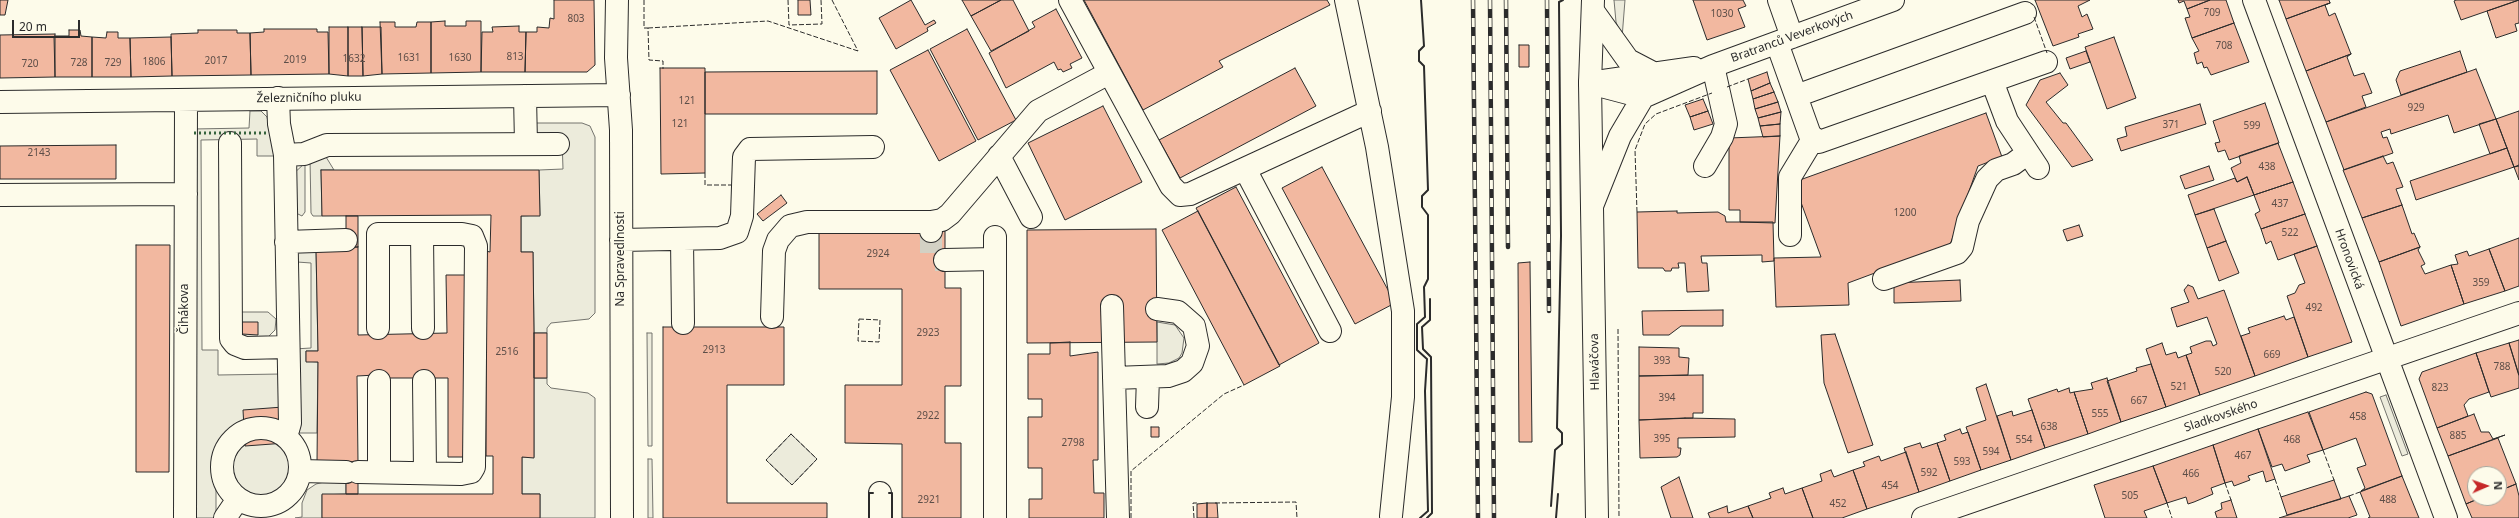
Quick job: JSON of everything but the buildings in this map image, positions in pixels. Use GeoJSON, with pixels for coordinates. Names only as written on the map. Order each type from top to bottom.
{"type":"FeatureCollection","features":[{"type":"Feature","properties":{"kind":"street","name":"Na Spravedlnosti"},"geometry":{"type":"LineString","coordinates":[[617,0],[621,130],[622,518]]}},
{"type":"Feature","properties":{"kind":"street"},"geometry":{"type":"LineString","coordinates":[[1070,0],[1171,186],[1180,195],[1190,194],[1370,111]]}},
{"type":"Feature","properties":{"kind":"street"},"geometry":{"type":"LineString","coordinates":[[1346,0],[1370,111],[1403,311],[1403,397],[1391,516]]}},
{"type":"Feature","properties":{"kind":"street"},"geometry":{"type":"LineString","coordinates":[[1779,0],[1796,96],[1813,139]]}},
{"type":"Feature","properties":{"kind":"street","name":"Bratranců Veverkových"},"geometry":{"type":"LineString","coordinates":[[1643,98],[1713,66],[1893,0]]}},
{"type":"Feature","properties":{"kind":"street","name":"Hronovická"},"geometry":{"type":"LineString","coordinates":[[2254,0],[2446,518]]}},
{"type":"Feature","properties":{"kind":"street"},"geometry":{"type":"LineString","coordinates":[[1593,5],[1606,33],[1628,60],[1651,72]]}},
{"type":"Feature","properties":{"kind":"street","name":"Hlaváčova"},"geometry":{"type":"LineString","coordinates":[[1593,5],[1590,83],[1597,518]]}},
{"type":"Feature","properties":{"kind":"street"},"geometry":{"type":"LineString","coordinates":[[1796,96],[2025,13]]}},
{"type":"Feature","properties":{"kind":"street"},"geometry":{"type":"LineString","coordinates":[[1813,139],[1823,141],[2046,62]]}},
{"type":"Feature","properties":{"kind":"street"},"geometry":{"type":"LineString","coordinates":[[1705,166],[1722,137],[1726,124],[1713,66]]}},
{"type":"Feature","properties":{"kind":"street","name":"Bratranců Veverkových"},"geometry":{"type":"LineString","coordinates":[[1590,83],[1651,72],[1713,66]]}},
{"type":"Feature","properties":{"kind":"street"},"geometry":{"type":"LineString","coordinates":[[772,316],[774,251],[780,236],[790,226],[807,222],[931,226],[948,216],[1038,111],[1109,73]]}},
{"type":"Feature","properties":{"kind":"street"},"geometry":{"type":"LineString","coordinates":[[1884,279],[1957,253],[1962,247],[1968,221],[1987,179],[1996,170],[2012,164],[2033,160],[2007,121],[1992,81]]}},
{"type":"Feature","properties":{"kind":"street"},"geometry":{"type":"LineString","coordinates":[[1590,83],[1643,98]]}},
{"type":"Feature","properties":{"kind":"street","name":"Železničního pluku"},"geometry":{"type":"LineString","coordinates":[[0,102],[619,95]]}},
{"type":"Feature","properties":{"kind":"street"},"geometry":{"type":"LineString","coordinates":[[525,96],[526,144]]}},
{"type":"Feature","properties":{"kind":"street"},"geometry":{"type":"LineString","coordinates":[[278,98],[279,124],[285,155],[290,423],[286,437]]}},
{"type":"Feature","properties":{"kind":"street","name":"Hlaváčova"},"geometry":{"type":"LineString","coordinates":[[1592,206],[1620,136],[1643,98]]}},
{"type":"Feature","properties":{"kind":"street","name":"Čihákova"},"geometry":{"type":"LineString","coordinates":[[184,518],[186,100]]}},
{"type":"Feature","properties":{"kind":"street"},"geometry":{"type":"LineString","coordinates":[[1790,235],[1790,177],[1813,139]]}},
{"type":"Feature","properties":{"kind":"street"},"geometry":{"type":"LineString","coordinates":[[230,143],[231,339],[234,344],[244,348],[288,347]]}},
{"type":"Feature","properties":{"kind":"street"},"geometry":{"type":"LineString","coordinates":[[285,155],[304,154],[327,145],[558,144]]}},
{"type":"Feature","properties":{"kind":"street"},"geometry":{"type":"LineString","coordinates":[[621,240],[720,238],[733,235],[739,229],[742,216],[744,157],[750,149],[873,147]]}},
{"type":"Feature","properties":{"kind":"street"},"geometry":{"type":"LineString","coordinates":[[999,156],[1031,217]]}},
{"type":"Feature","properties":{"kind":"street"},"geometry":{"type":"LineString","coordinates":[[1245,169],[1330,331]]}},
{"type":"Feature","properties":{"kind":"street"},"geometry":{"type":"LineString","coordinates":[[0,195],[186,194]]}},
{"type":"Feature","properties":{"kind":"street"},"geometry":{"type":"LineString","coordinates":[[286,242],[361,240],[378,234],[468,234],[472,236],[476,246],[476,460],[474,467],[467,474],[300,471]]}},
{"type":"Feature","properties":{"kind":"street"},"geometry":{"type":"LineString","coordinates":[[422,234],[424,328]]}},
{"type":"Feature","properties":{"kind":"street"},"geometry":{"type":"LineString","coordinates":[[995,237],[995,518]]}},
{"type":"Feature","properties":{"kind":"street"},"geometry":{"type":"LineString","coordinates":[[682,239],[683,323]]}},
{"type":"Feature","properties":{"kind":"street"},"geometry":{"type":"LineString","coordinates":[[361,240],[378,328]]}},
{"type":"Feature","properties":{"kind":"street"},"geometry":{"type":"LineString","coordinates":[[945,260],[995,259]]}},
{"type":"Feature","properties":{"kind":"street"},"geometry":{"type":"LineString","coordinates":[[1112,306],[1118,518]]}},
{"type":"Feature","properties":{"kind":"street"},"geometry":{"type":"LineString","coordinates":[[1114,378],[1168,376],[1183,371],[1194,358],[1198,346],[1196,332],[1184,316],[1174,311],[1157,309]]}},
{"type":"Feature","properties":{"kind":"street","name":"Sladkovského"},"geometry":{"type":"LineString","coordinates":[[1922,518],[2519,313]]}},
{"type":"Feature","properties":{"kind":"street"},"geometry":{"type":"LineString","coordinates":[[1148,377],[1148,407]]}},
{"type":"Feature","properties":{"kind":"street"},"geometry":{"type":"LineString","coordinates":[[361,472],[379,381]]}},
{"type":"Feature","properties":{"kind":"street"},"geometry":{"type":"LineString","coordinates":[[424,381],[425,473]]}},
{"type":"Feature","properties":{"kind":"street"},"geometry":{"type":"LineString","coordinates":[[262,427],[275,430],[286,437],[298,452],[300,471],[294,489],[281,510],[249,505],[238,499],[225,484],[222,471],[222,458],[232,440],[248,430],[262,427]]}},
{"type":"Feature","properties":{"kind":"street"},"geometry":{"type":"LineString","coordinates":[[880,493],[881,518]]}},
{"type":"Feature","properties":{"kind":"street"},"geometry":{"type":"LineString","coordinates":[[225,518],[238,499]]}},
{"type":"Feature","properties":{"kind":"shaded area"},"geometry":{"type":"Polygon","coordinates":[[[1614,0],[1625,0],[1622,38],[1616,22],[1614,0]]]}},
{"type":"Feature","properties":{"kind":"shaded area"},"geometry":{"type":"Polygon","coordinates":[[[250,111],[261,111],[267,117],[275,156],[257,156],[257,139],[201,140],[202,350],[218,350],[218,375],[281,374],[281,425],[246,422],[227,434],[216,455],[216,518],[190,518],[193,129],[249,128],[250,111]]]}},
{"type":"Feature","properties":{"kind":"shaded area"},"geometry":{"type":"Polygon","coordinates":[[[532,123],[582,123],[590,126],[595,137],[595,313],[589,319],[551,323],[547,328],[547,333],[534,333],[533,252],[521,252],[521,216],[540,215],[539,170],[563,169],[562,139],[537,137],[532,123]]]}},
{"type":"Feature","properties":{"kind":"shaded area"},"geometry":{"type":"Polygon","coordinates":[[[323,152],[334,170],[321,170],[322,216],[313,216],[311,213],[310,159],[323,152]]]}},
{"type":"Feature","properties":{"kind":"shaded area"},"geometry":{"type":"Polygon","coordinates":[[[305,163],[305,212],[302,216],[294,212],[291,176],[305,163]]]}},
{"type":"Feature","properties":{"kind":"shaded area"},"geometry":{"type":"Polygon","coordinates":[[[316,249],[318,351],[306,351],[306,361],[318,362],[317,433],[294,433],[294,349],[311,348],[311,263],[297,262],[295,253],[316,249]]]}},
{"type":"Feature","properties":{"kind":"shaded area"},"geometry":{"type":"Polygon","coordinates":[[[240,312],[268,312],[276,319],[275,330],[267,338],[242,338],[240,312]]]}},
{"type":"Feature","properties":{"kind":"shaded area"},"geometry":{"type":"Polygon","coordinates":[[[1157,322],[1175,325],[1184,338],[1182,353],[1179,358],[1169,363],[1157,364],[1157,322]]]}},
{"type":"Feature","properties":{"kind":"shaded area"},"geometry":{"type":"Polygon","coordinates":[[[647,333],[652,333],[652,446],[648,446],[647,333]]]}},
{"type":"Feature","properties":{"kind":"shaded area"},"geometry":{"type":"Polygon","coordinates":[[[534,378],[547,378],[547,384],[551,388],[588,393],[595,398],[595,518],[540,518],[540,494],[522,494],[522,457],[534,457],[534,378]]]}},
{"type":"Feature","properties":{"kind":"shaded area"},"geometry":{"type":"Polygon","coordinates":[[[2386,395],[2408,454],[2402,456],[2380,397],[2386,395]]]}},
{"type":"Feature","properties":{"kind":"shaded area"},"geometry":{"type":"Polygon","coordinates":[[[791,434],[817,459],[792,485],[766,460],[791,434]]]}},
{"type":"Feature","properties":{"kind":"shaded area"},"geometry":{"type":"Polygon","coordinates":[[[255,439],[267,439],[277,443],[285,451],[289,461],[289,473],[285,483],[277,491],[267,495],[255,495],[245,491],[237,483],[233,473],[233,461],[237,451],[245,443],[255,439]]]}},
{"type":"Feature","properties":{"kind":"shaded area"},"geometry":{"type":"Polygon","coordinates":[[[648,459],[652,459],[653,518],[648,518],[648,459]]]}},
{"type":"Feature","properties":{"kind":"shaded area"},"geometry":{"type":"Polygon","coordinates":[[[324,482],[346,483],[346,494],[322,495],[322,518],[295,518],[302,517],[302,503],[307,490],[316,484],[324,482]]]}},
{"type":"Feature","properties":{"kind":"tunnel"},"geometry":{"type":"LineString","coordinates":[[931,231],[931,260],[945,260]]}},
{"type":"Feature","properties":{"kind":"railway"},"geometry":{"type":"LineString","coordinates":[[1473,0],[1478,518]]}},
{"type":"Feature","properties":{"kind":"railway"},"geometry":{"type":"LineString","coordinates":[[1490,0],[1494,518]]}},
{"type":"Feature","properties":{"kind":"railway"},"geometry":{"type":"LineString","coordinates":[[1506,0],[1508,247]]}},
{"type":"Feature","properties":{"kind":"railway"},"geometry":{"type":"LineString","coordinates":[[1547,0],[1549,311]]}},
{"type":"Feature","properties":{"kind":"hedge"},"geometry":{"type":"LineString","coordinates":[[194,133],[268,133]]}},
{"type":"Feature","properties":{"kind":"fence"},"geometry":{"type":"LineString","coordinates":[[644,0],[644,28],[648,28],[649,60],[663,61],[663,69]]}},
{"type":"Feature","properties":{"kind":"fence"},"geometry":{"type":"LineString","coordinates":[[788,0],[789,25],[822,24],[821,0]]}},
{"type":"Feature","properties":{"kind":"fence"},"geometry":{"type":"LineString","coordinates":[[832,0],[858,51]]}},
{"type":"Feature","properties":{"kind":"fence"},"geometry":{"type":"LineString","coordinates":[[2034,17],[2047,53]]}},
{"type":"Feature","properties":{"kind":"fence"},"geometry":{"type":"LineString","coordinates":[[648,28],[768,21],[858,51]]}},
{"type":"Feature","properties":{"kind":"fence"},"geometry":{"type":"LineString","coordinates":[[1727,87],[1748,79]]}},
{"type":"Feature","properties":{"kind":"fence"},"geometry":{"type":"LineString","coordinates":[[1637,212],[1635,150],[1645,124],[1656,114],[1712,93]]}},
{"type":"Feature","properties":{"kind":"fence"},"geometry":{"type":"LineString","coordinates":[[705,173],[705,185],[731,185]]}},
{"type":"Feature","properties":{"kind":"fence"},"geometry":{"type":"LineString","coordinates":[[859,319],[880,320],[879,342],[858,341],[859,319]]}},
{"type":"Feature","properties":{"kind":"fence"},"geometry":{"type":"LineString","coordinates":[[1618,329],[1619,518]]}},
{"type":"Feature","properties":{"kind":"fence"},"geometry":{"type":"LineString","coordinates":[[1131,518],[1131,471],[1224,394],[1244,385]]}},
{"type":"Feature","properties":{"kind":"fence"},"geometry":{"type":"LineString","coordinates":[[791,434],[817,459],[792,485],[766,460],[791,434]]}},
{"type":"Feature","properties":{"kind":"fence"},"geometry":{"type":"LineString","coordinates":[[2323,450],[2334,480]]}},
{"type":"Feature","properties":{"kind":"fence"},"geometry":{"type":"LineString","coordinates":[[2275,479],[2281,497]]}},
{"type":"Feature","properties":{"kind":"fence"},"geometry":{"type":"LineString","coordinates":[[2225,483],[2231,500]]}},
{"type":"Feature","properties":{"kind":"fence"},"geometry":{"type":"LineString","coordinates":[[2349,496],[2360,492]]}},
{"type":"Feature","properties":{"kind":"fence"},"geometry":{"type":"LineString","coordinates":[[1215,503],[1296,502],[1297,518]]}},
{"type":"Feature","properties":{"kind":"fence"},"geometry":{"type":"LineString","coordinates":[[1194,518],[1193,503],[1199,503]]}},
{"type":"Feature","properties":{"kind":"fence"},"geometry":{"type":"LineString","coordinates":[[2167,503],[2172,518]]}},
{"type":"Feature","properties":{"kind":"wall"},"geometry":{"type":"LineString","coordinates":[[1420,518],[1428,511],[1425,391],[1427,359],[1417,350],[1417,324],[1425,317],[1424,287],[1428,279],[1428,215],[1422,207],[1422,196],[1428,190],[1424,66],[1419,61],[1419,51],[1424,46],[1421,0]]}},
{"type":"Feature","properties":{"kind":"wall"},"geometry":{"type":"LineString","coordinates":[[1551,506],[1555,450],[1562,444],[1562,433],[1557,428],[1561,236],[1559,2],[1563,0]]}},
{"type":"Feature","properties":{"kind":"wall"},"geometry":{"type":"LineString","coordinates":[[1427,518],[1432,513],[1431,357],[1423,349],[1422,327],[1430,320],[1430,299]]}},
{"type":"Feature","properties":{"kind":"wall"},"geometry":{"type":"LineString","coordinates":[[869,518],[869,493],[873,493]]}},
{"type":"Feature","properties":{"kind":"wall"},"geometry":{"type":"LineString","coordinates":[[889,493],[892,493],[892,518]]}},
{"type":"Feature","properties":{"kind":"wall"},"geometry":{"type":"LineString","coordinates":[[1556,518],[1558,494]]}}]}
